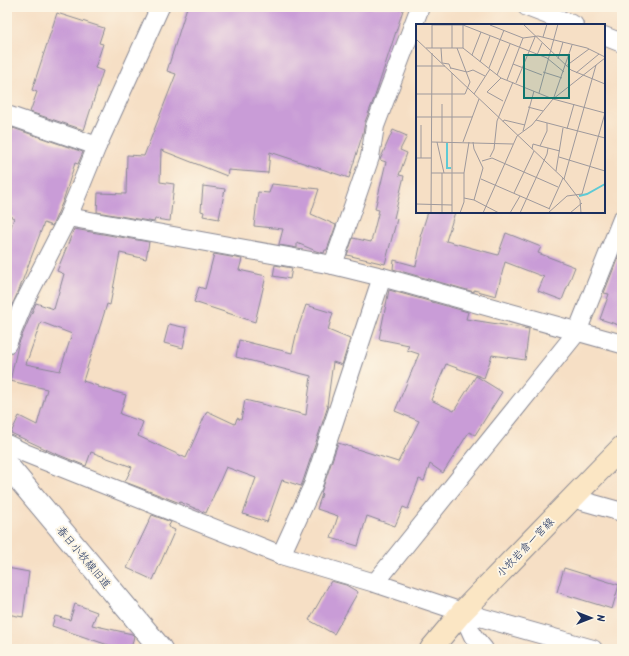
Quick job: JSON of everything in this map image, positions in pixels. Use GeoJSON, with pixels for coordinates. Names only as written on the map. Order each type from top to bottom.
{"type":"FeatureCollection","features":[{"type":"Feature","properties":{"kind":"main road","name":"小牧岩倉一宮線"},"geometry":{"type":"LineString","coordinates":[[431,649],[462,612],[622,447]]}},
{"type":"Feature","properties":{"kind":"street"},"geometry":{"type":"LineString","coordinates":[[7,344],[23,305],[68,217],[97,146],[160,7]]}},
{"type":"Feature","properties":{"kind":"street"},"geometry":{"type":"LineString","coordinates":[[333,265],[370,158],[376,126],[420,7]]}},
{"type":"Feature","properties":{"kind":"street"},"geometry":{"type":"LineString","coordinates":[[527,7],[571,24]]}},
{"type":"Feature","properties":{"kind":"street"},"geometry":{"type":"LineString","coordinates":[[605,36],[622,43]]}},
{"type":"Feature","properties":{"kind":"street"},"geometry":{"type":"LineString","coordinates":[[7,115],[97,146]]}},
{"type":"Feature","properties":{"kind":"street"},"geometry":{"type":"LineString","coordinates":[[68,217],[333,265],[382,277],[622,344]]}},
{"type":"Feature","properties":{"kind":"street"},"geometry":{"type":"LineString","coordinates":[[374,583],[577,332],[622,219]]}},
{"type":"Feature","properties":{"kind":"street"},"geometry":{"type":"LineString","coordinates":[[281,555],[313,485],[382,277]]}},
{"type":"Feature","properties":{"kind":"street"},"geometry":{"type":"LineString","coordinates":[[7,444],[25,453],[281,555],[374,583],[462,612],[593,649]]}},
{"type":"Feature","properties":{"kind":"street","name":"春日小牧線旧道"},"geometry":{"type":"LineString","coordinates":[[7,465],[161,649]]}},
{"type":"Feature","properties":{"kind":"street"},"geometry":{"type":"LineString","coordinates":[[572,498],[622,512]]}},
{"type":"Feature","properties":{"kind":"street"},"geometry":{"type":"LineString","coordinates":[[462,612],[473,636],[484,649]]}},
{"type":"Feature","properties":{"kind":"building"},"geometry":{"type":"Polygon","coordinates":[[[187,7],[404,7],[365,122],[349,178],[270,152],[268,173],[228,170],[227,176],[161,150],[160,182],[174,184],[170,221],[155,219],[154,222],[97,212],[98,193],[126,194],[127,155],[144,156],[176,74],[167,71],[187,7]]]}},
{"type":"Feature","properties":{"kind":"building"},"geometry":{"type":"Polygon","coordinates":[[[57,13],[104,28],[99,43],[103,44],[95,68],[103,71],[84,130],[30,112],[37,92],[32,90],[57,13]]]}},
{"type":"Feature","properties":{"kind":"building"},"geometry":{"type":"Polygon","coordinates":[[[13,128],[83,152],[78,164],[75,163],[63,201],[52,226],[44,223],[19,290],[7,316],[7,238],[14,218],[7,215],[7,146],[13,128]]]}},
{"type":"Feature","properties":{"kind":"building"},"geometry":{"type":"Polygon","coordinates":[[[393,130],[407,136],[400,150],[407,153],[399,175],[404,176],[394,218],[397,219],[385,264],[347,255],[353,238],[371,242],[379,210],[375,209],[386,162],[380,160],[393,130]]]}},
{"type":"Feature","properties":{"kind":"building"},"geometry":{"type":"Polygon","coordinates":[[[272,184],[319,189],[311,214],[336,225],[327,250],[325,250],[324,253],[297,243],[297,248],[279,245],[283,229],[254,226],[258,192],[269,193],[272,184]]]}},
{"type":"Feature","properties":{"kind":"building"},"geometry":{"type":"Polygon","coordinates":[[[203,186],[225,189],[219,219],[203,216],[204,212],[201,211],[203,186]]]}},
{"type":"Feature","properties":{"kind":"building"},"geometry":{"type":"Polygon","coordinates":[[[428,213],[455,213],[446,241],[498,255],[506,233],[541,247],[538,253],[575,267],[562,300],[538,291],[544,277],[505,262],[496,296],[474,290],[474,292],[393,269],[394,260],[416,266],[422,237],[420,237],[428,213]]]}},
{"type":"Feature","properties":{"kind":"building"},"geometry":{"type":"Polygon","coordinates":[[[74,229],[149,242],[146,259],[120,253],[110,305],[107,304],[83,381],[126,395],[120,414],[143,422],[138,436],[186,458],[207,411],[235,424],[237,418],[241,420],[245,400],[306,415],[311,376],[236,357],[239,340],[292,353],[297,331],[306,305],[333,313],[328,330],[350,339],[342,365],[333,362],[328,406],[301,486],[282,480],[267,522],[243,514],[256,478],[226,467],[206,513],[125,482],[132,467],[91,452],[86,466],[11,433],[19,416],[37,425],[47,389],[10,381],[18,345],[36,303],[54,309],[64,274],[57,271],[74,229]],[[41,322],[26,364],[60,371],[72,334],[41,322]]]}},
{"type":"Feature","properties":{"kind":"building"},"geometry":{"type":"Polygon","coordinates":[[[622,247],[622,326],[600,319],[609,294],[604,293],[622,247]]]}},
{"type":"Feature","properties":{"kind":"building"},"geometry":{"type":"Polygon","coordinates":[[[214,254],[242,259],[239,270],[266,276],[255,322],[194,302],[199,287],[205,289],[214,254]]]}},
{"type":"Feature","properties":{"kind":"building"},"geometry":{"type":"Polygon","coordinates":[[[275,265],[292,268],[290,279],[273,276],[275,265]]]}},
{"type":"Feature","properties":{"kind":"building"},"geometry":{"type":"Polygon","coordinates":[[[389,290],[468,312],[466,319],[529,329],[525,360],[492,355],[484,378],[446,364],[431,400],[454,411],[476,376],[502,392],[475,435],[469,432],[443,473],[430,464],[424,481],[419,479],[408,509],[403,507],[395,526],[367,516],[358,546],[331,538],[338,516],[317,509],[338,443],[398,462],[419,421],[395,411],[419,354],[407,350],[409,345],[379,339],[389,290]]]}},
{"type":"Feature","properties":{"kind":"building"},"geometry":{"type":"Polygon","coordinates":[[[169,324],[187,328],[183,348],[164,343],[169,324]]]}},
{"type":"Feature","properties":{"kind":"building"},"geometry":{"type":"Polygon","coordinates":[[[152,515],[171,522],[168,527],[175,530],[153,580],[127,568],[152,515]]]}},
{"type":"Feature","properties":{"kind":"building"},"geometry":{"type":"Polygon","coordinates":[[[7,568],[29,572],[23,617],[7,614],[7,568]]]}},
{"type":"Feature","properties":{"kind":"building"},"geometry":{"type":"Polygon","coordinates":[[[564,568],[619,585],[612,609],[557,592],[564,568]]]}},
{"type":"Feature","properties":{"kind":"building"},"geometry":{"type":"Polygon","coordinates":[[[331,581],[346,585],[358,592],[334,634],[309,620],[331,581]]]}},
{"type":"Feature","properties":{"kind":"building"},"geometry":{"type":"Polygon","coordinates":[[[75,604],[97,612],[92,625],[132,634],[134,636],[131,649],[111,649],[111,646],[52,626],[55,616],[70,620],[75,604]]]}}]}
